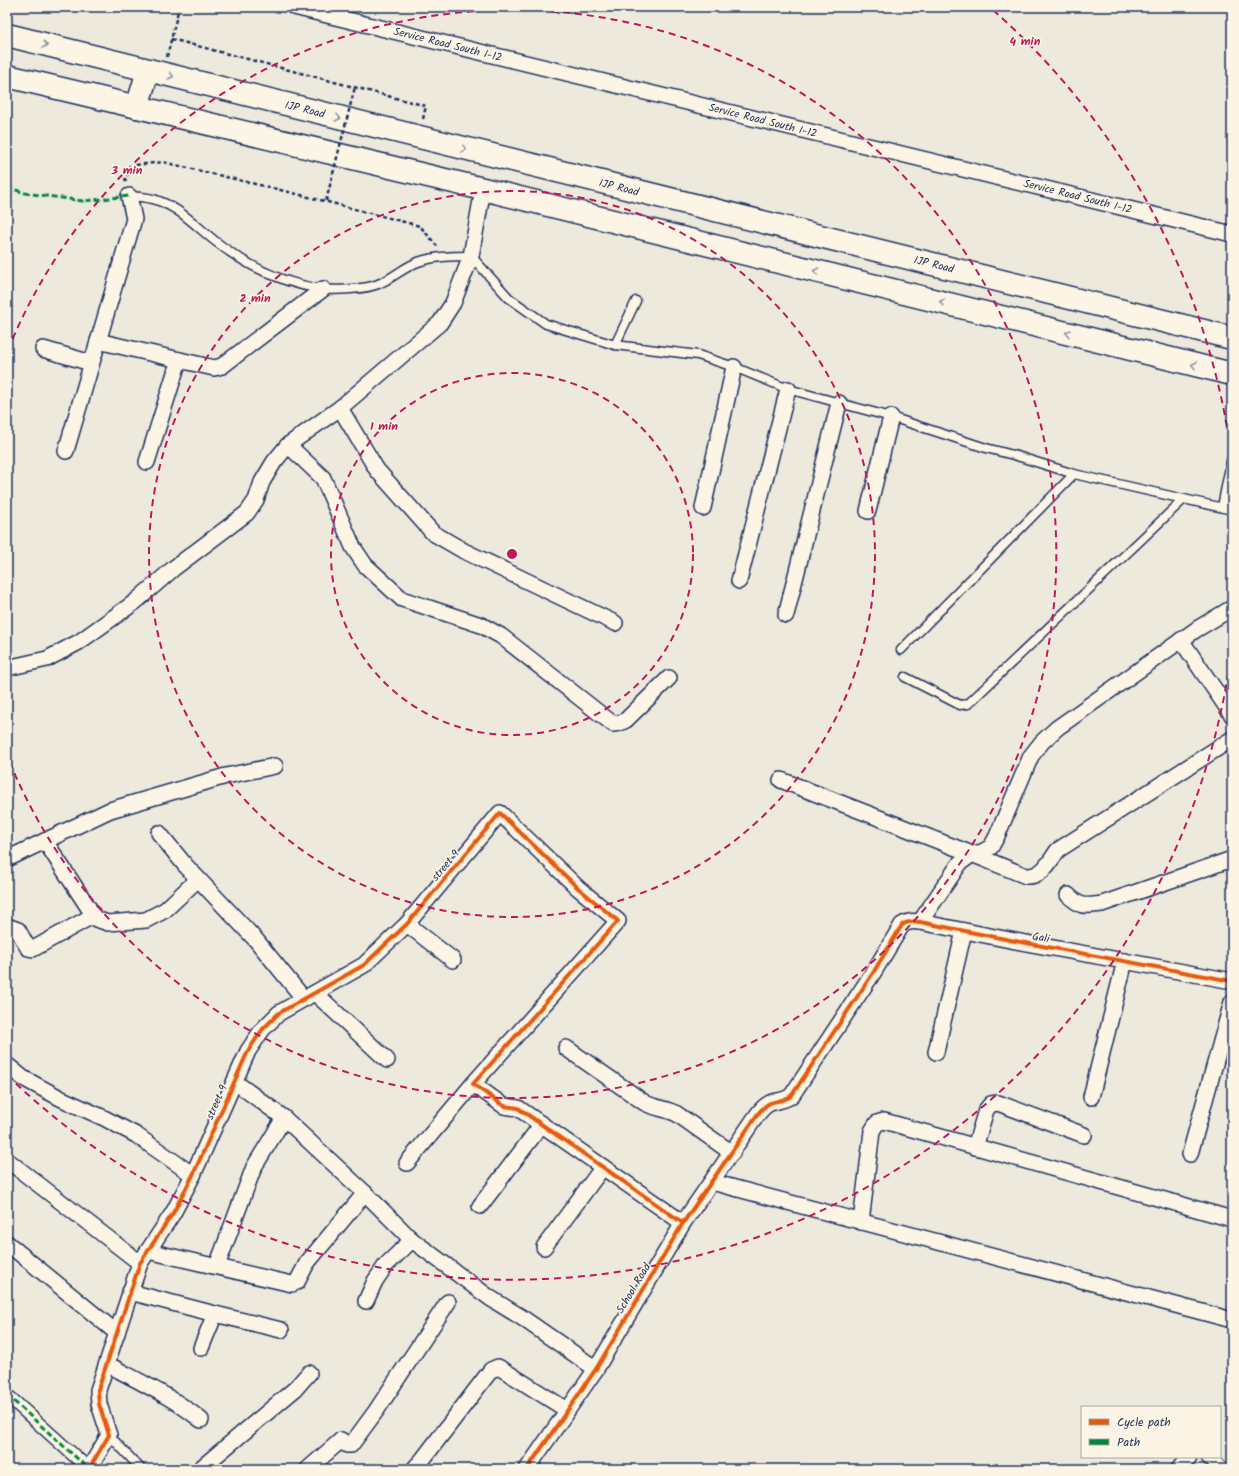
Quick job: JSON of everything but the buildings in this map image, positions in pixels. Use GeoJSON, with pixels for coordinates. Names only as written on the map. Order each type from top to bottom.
{"type":"FeatureCollection","features":[{"type":"Feature","properties":{"kind":"highway","name":"IJP Road"},"geometry":{"type":"LineString","coordinates":[[7,35],[1232,338]]}},
{"type":"Feature","properties":{"kind":"highway"},"geometry":{"type":"LineString","coordinates":[[137,107],[155,72]]}},
{"type":"Feature","properties":{"kind":"highway"},"geometry":{"type":"LineString","coordinates":[[7,76],[483,189],[1232,374]]}},
{"type":"Feature","properties":{"kind":"street","name":"Service Road South I-12"},"geometry":{"type":"LineString","coordinates":[[294,7],[1232,234]]}},
{"type":"Feature","properties":{"kind":"street"},"geometry":{"type":"LineString","coordinates":[[7,668],[47,659],[79,642],[135,602],[174,568],[247,513],[256,500],[262,482],[274,462],[288,445],[340,408],[440,323],[452,303],[471,256],[483,189]]}},
{"type":"Feature","properties":{"kind":"street"},"geometry":{"type":"LineString","coordinates":[[66,451],[134,219],[129,196]]}},
{"type":"Feature","properties":{"kind":"street"},"geometry":{"type":"LineString","coordinates":[[98,341],[214,368],[222,366],[323,289]]}},
{"type":"Feature","properties":{"kind":"street"},"geometry":{"type":"LineString","coordinates":[[43,349],[91,363]]}},
{"type":"Feature","properties":{"kind":"street"},"geometry":{"type":"LineString","coordinates":[[147,462],[179,360]]}},
{"type":"Feature","properties":{"kind":"street"},"geometry":{"type":"LineString","coordinates":[[703,508],[734,367]]}},
{"type":"Feature","properties":{"kind":"street"},"geometry":{"type":"LineString","coordinates":[[739,581],[788,389]]}},
{"type":"Feature","properties":{"kind":"street"},"geometry":{"type":"LineString","coordinates":[[786,614],[839,403]]}},
{"type":"Feature","properties":{"kind":"street"},"geometry":{"type":"LineString","coordinates":[[340,408],[377,470],[432,533],[464,551],[615,622]]}},
{"type":"Feature","properties":{"kind":"street"},"geometry":{"type":"LineString","coordinates":[[868,511],[891,417]]}},
{"type":"Feature","properties":{"kind":"street"},"geometry":{"type":"LineString","coordinates":[[288,445],[323,478],[353,547],[365,565],[402,599],[481,624],[500,636],[613,724],[620,724],[626,720],[669,678]]}},
{"type":"Feature","properties":{"kind":"street"},"geometry":{"type":"LineString","coordinates":[[920,922],[960,863],[972,854],[982,852],[991,846],[997,836],[1031,756],[1042,742],[1057,728],[1181,640],[1232,608]]}},
{"type":"Feature","properties":{"kind":"street"},"geometry":{"type":"LineString","coordinates":[[1181,640],[1232,714]]}},
{"type":"Feature","properties":{"kind":"street"},"geometry":{"type":"LineString","coordinates":[[781,780],[1026,876],[1033,877],[1040,873],[1058,850],[1232,739]]}},
{"type":"Feature","properties":{"kind":"street"},"geometry":{"type":"LineString","coordinates":[[7,859],[110,810],[226,776],[275,766]]}},
{"type":"Feature","properties":{"kind":"street","name":"street 9"},"geometry":{"type":"LineString","coordinates":[[109,1435],[99,1404],[98,1390],[130,1292],[144,1257],[173,1213],[193,1175],[248,1051],[262,1030],[279,1013],[364,965],[407,924],[500,813],[578,888],[618,921],[473,1084]]}},
{"type":"Feature","properties":{"kind":"street"},"geometry":{"type":"LineString","coordinates":[[160,833],[198,879],[310,996],[387,1060]]}},
{"type":"Feature","properties":{"kind":"street"},"geometry":{"type":"LineString","coordinates":[[7,926],[18,930],[28,948],[33,949],[90,917],[92,913],[92,910],[45,841]]}},
{"type":"Feature","properties":{"kind":"street"},"geometry":{"type":"LineString","coordinates":[[1068,895],[1078,904],[1088,906],[1102,904],[1232,859]]}},
{"type":"Feature","properties":{"kind":"street"},"geometry":{"type":"LineString","coordinates":[[90,917],[108,924],[146,920],[165,910],[198,879]]}},
{"type":"Feature","properties":{"kind":"street","name":"Gali"},"geometry":{"type":"LineString","coordinates":[[756,1118],[761,1110],[768,1104],[788,1099],[792,1095],[873,973],[902,925],[911,921],[1232,981]]}},
{"type":"Feature","properties":{"kind":"street"},"geometry":{"type":"LineString","coordinates":[[407,924],[453,960]]}},
{"type":"Feature","properties":{"kind":"street"},"geometry":{"type":"LineString","coordinates":[[936,1052],[964,931]]}},
{"type":"Feature","properties":{"kind":"street"},"geometry":{"type":"LineString","coordinates":[[1091,1096],[1125,961]]}},
{"type":"Feature","properties":{"kind":"street"},"geometry":{"type":"LineString","coordinates":[[1190,1154],[1232,1002]]}},
{"type":"Feature","properties":{"kind":"street"},"geometry":{"type":"LineString","coordinates":[[566,1048],[645,1103],[677,1114],[732,1153]]}},
{"type":"Feature","properties":{"kind":"street"},"geometry":{"type":"LineString","coordinates":[[7,1065],[23,1078],[136,1135],[193,1175]]}},
{"type":"Feature","properties":{"kind":"street"},"geometry":{"type":"LineString","coordinates":[[235,1082],[284,1118],[365,1193],[412,1240],[490,1298],[521,1316],[596,1369]]}},
{"type":"Feature","properties":{"kind":"street"},"geometry":{"type":"LineString","coordinates":[[407,1163],[473,1084],[504,1106],[518,1108],[683,1223]]}},
{"type":"Feature","properties":{"kind":"street"},"geometry":{"type":"LineString","coordinates":[[975,1147],[986,1110],[991,1104],[998,1104],[1084,1135]]}},
{"type":"Feature","properties":{"kind":"street"},"geometry":{"type":"LineString","coordinates":[[217,1266],[254,1167],[284,1118]]}},
{"type":"Feature","properties":{"kind":"street","name":"School Road"},"geometry":{"type":"LineString","coordinates":[[527,1469],[596,1369],[683,1223],[756,1118]]}},
{"type":"Feature","properties":{"kind":"street"},"geometry":{"type":"LineString","coordinates":[[860,1222],[872,1131],[877,1123],[884,1121],[1232,1220]]}},
{"type":"Feature","properties":{"kind":"street"},"geometry":{"type":"LineString","coordinates":[[480,1206],[542,1124]]}},
{"type":"Feature","properties":{"kind":"street"},"geometry":{"type":"LineString","coordinates":[[7,1160],[144,1257],[217,1266],[292,1284],[297,1282],[307,1263],[365,1193]]}},
{"type":"Feature","properties":{"kind":"street"},"geometry":{"type":"LineString","coordinates":[[544,1247],[603,1167]]}},
{"type":"Feature","properties":{"kind":"street"},"geometry":{"type":"LineString","coordinates":[[712,1182],[1232,1320]]}},
{"type":"Feature","properties":{"kind":"street"},"geometry":{"type":"LineString","coordinates":[[366,1301],[375,1281],[386,1265],[412,1240]]}},
{"type":"Feature","properties":{"kind":"street"},"geometry":{"type":"LineString","coordinates":[[7,1243],[117,1333]]}},
{"type":"Feature","properties":{"kind":"street"},"geometry":{"type":"LineString","coordinates":[[130,1292],[281,1330]]}},
{"type":"Feature","properties":{"kind":"street"},"geometry":{"type":"LineString","coordinates":[[308,1469],[341,1440],[347,1445],[351,1445],[376,1412],[448,1302]]}},
{"type":"Feature","properties":{"kind":"street"},"geometry":{"type":"LineString","coordinates":[[201,1348],[215,1314]]}},
{"type":"Feature","properties":{"kind":"street"},"geometry":{"type":"LineString","coordinates":[[107,1364],[171,1399],[191,1411],[201,1420]]}},
{"type":"Feature","properties":{"kind":"street"},"geometry":{"type":"LineString","coordinates":[[414,1469],[423,1460],[491,1370],[498,1367],[567,1410]]}},
{"type":"Feature","properties":{"kind":"street"},"geometry":{"type":"LineString","coordinates":[[200,1469],[295,1389],[309,1373]]}},
{"type":"Feature","properties":{"kind":"street"},"geometry":{"type":"LineString","coordinates":[[7,1396],[89,1469],[109,1435]]}},
{"type":"Feature","properties":{"kind":"street"},"geometry":{"type":"LineString","coordinates":[[1179,1469],[1188,1458]]}},
{"type":"Feature","properties":{"kind":"street"},"geometry":{"type":"LineString","coordinates":[[1210,1458],[1221,1469]]}},
{"type":"Feature","properties":{"kind":"lane"},"geometry":{"type":"LineString","coordinates":[[129,196],[158,200],[174,207],[216,241],[261,271],[291,282],[323,289],[355,288],[378,285],[417,262],[445,255],[471,256],[509,298],[546,324],[615,345],[698,355],[734,367],[788,389],[891,417],[986,448],[1074,474],[1232,510]]}},
{"type":"Feature","properties":{"kind":"lane"},"geometry":{"type":"LineString","coordinates":[[615,345],[636,301]]}},
{"type":"Feature","properties":{"kind":"lane"},"geometry":{"type":"LineString","coordinates":[[1222,507],[1232,456]]}},
{"type":"Feature","properties":{"kind":"lane"},"geometry":{"type":"LineString","coordinates":[[901,650],[1074,474]]}},
{"type":"Feature","properties":{"kind":"lane"},"geometry":{"type":"LineString","coordinates":[[905,677],[960,705],[968,704],[1184,499]]}},
{"type":"Feature","properties":{"kind":"lane"},"geometry":{"type":"LineString","coordinates":[[109,1435],[141,1469]]}},
{"type":"Feature","properties":{"kind":"path"},"geometry":{"type":"LineString","coordinates":[[155,72],[171,39],[179,7]]}},
{"type":"Feature","properties":{"kind":"path"},"geometry":{"type":"LineString","coordinates":[[171,39],[426,106]]}},
{"type":"Feature","properties":{"kind":"path"},"geometry":{"type":"LineString","coordinates":[[326,201],[355,87]]}},
{"type":"Feature","properties":{"kind":"path"},"geometry":{"type":"LineString","coordinates":[[129,196],[125,178],[129,172],[136,165],[163,162],[326,201],[420,226],[445,255]]}},
{"type":"Feature","properties":{"kind":"marked path"},"geometry":{"type":"LineString","coordinates":[[7,187],[25,193],[83,201],[129,196]]}},
{"type":"Feature","properties":{"kind":"marked path"},"geometry":{"type":"LineString","coordinates":[[7,1395],[89,1469]]}},
{"type":"Feature","properties":{"kind":"cycle path"},"geometry":{"type":"LineString","coordinates":[[89,1469],[109,1435],[99,1404],[98,1390],[140,1263],[173,1213],[193,1175],[248,1051],[262,1030],[279,1013],[364,965],[407,924],[500,813],[578,888],[618,921],[473,1084],[504,1106],[518,1108],[683,1223]]}},
{"type":"Feature","properties":{"kind":"cycle path"},"geometry":{"type":"LineString","coordinates":[[527,1469],[596,1369],[683,1223],[762,1109],[768,1104],[785,1099],[792,1095],[873,973],[902,925],[915,921],[1232,981]]}}]}
